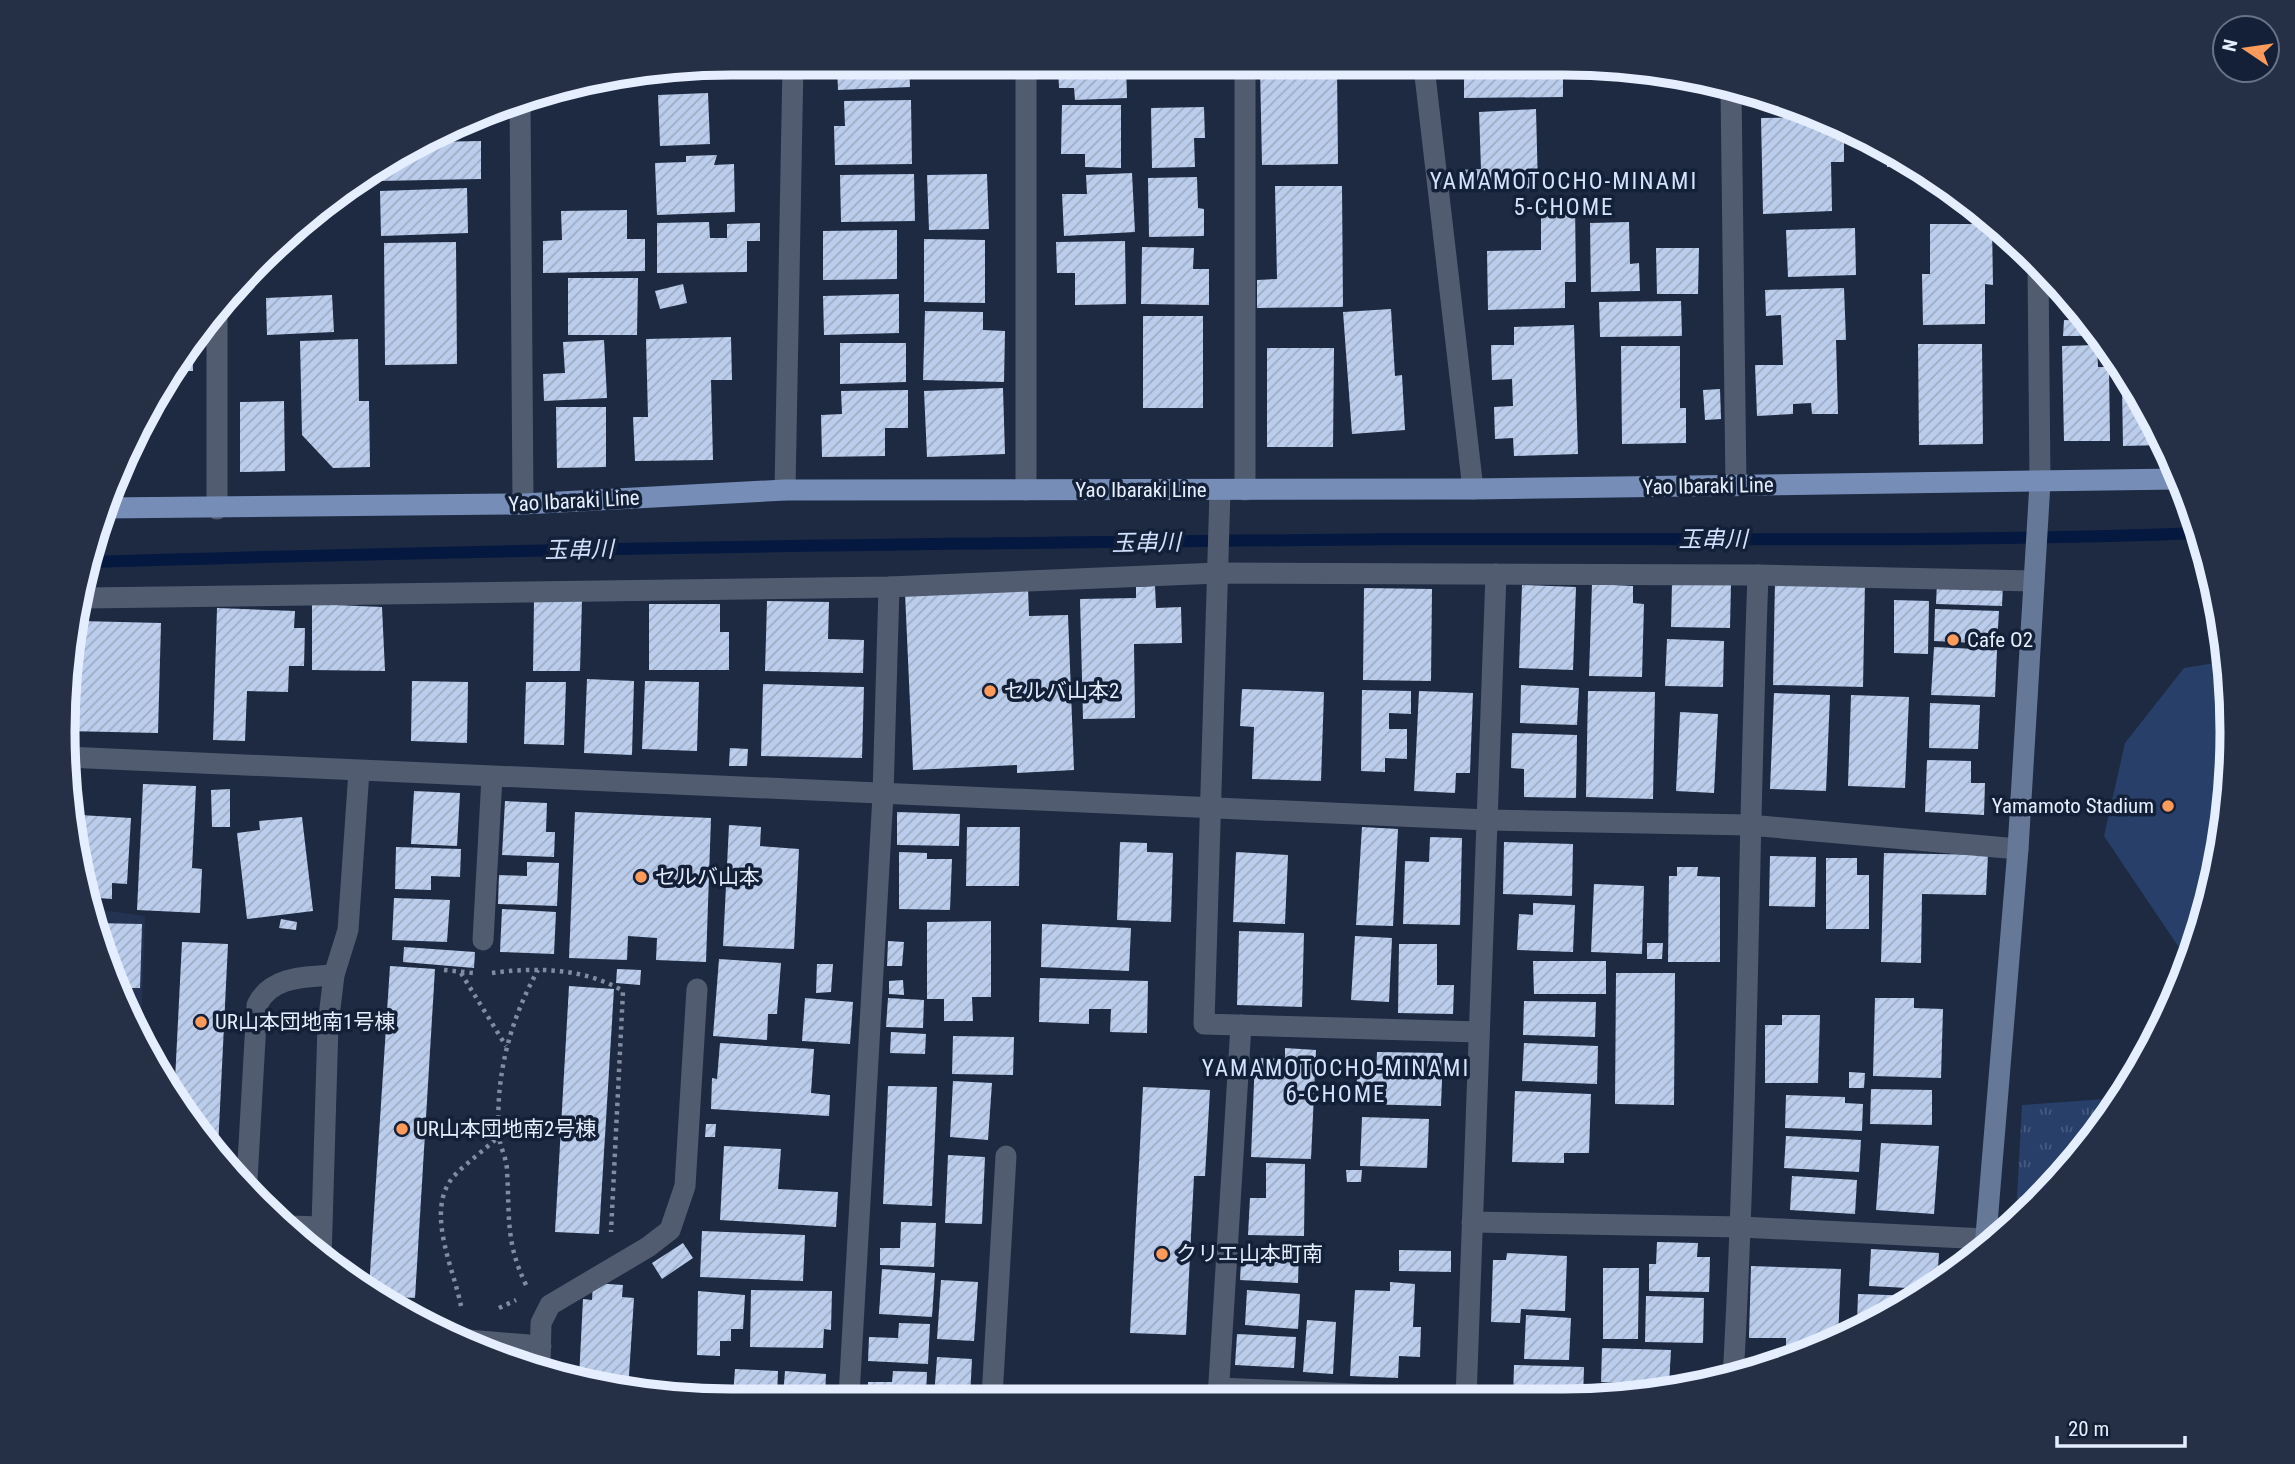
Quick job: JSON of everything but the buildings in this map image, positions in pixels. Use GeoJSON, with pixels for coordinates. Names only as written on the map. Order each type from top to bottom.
{"type":"FeatureCollection","features":[{"type":"Feature","properties":{"kind":"main road","name":"Yao Ibaraki Line"},"geometry":{"type":"LineString","coordinates":[[115,508],[523,504],[785,490],[1220,491],[2040,483],[2169,479]]}},
{"type":"Feature","properties":{"kind":"street"},"geometry":{"type":"LineString","coordinates":[[785,490],[793,75]]}},
{"type":"Feature","properties":{"kind":"street"},"geometry":{"type":"LineString","coordinates":[[1026,75],[1026,490]]}},
{"type":"Feature","properties":{"kind":"street"},"geometry":{"type":"LineString","coordinates":[[1245,75],[1245,490]]}},
{"type":"Feature","properties":{"kind":"street"},"geometry":{"type":"LineString","coordinates":[[1425,75],[1473,489]]}},
{"type":"Feature","properties":{"kind":"street"},"geometry":{"type":"LineString","coordinates":[[1731,98],[1736,486]]}},
{"type":"Feature","properties":{"kind":"street"},"geometry":{"type":"LineString","coordinates":[[520,110],[523,504]]}},
{"type":"Feature","properties":{"kind":"street"},"geometry":{"type":"LineString","coordinates":[[1987,1234],[2018,849],[2039,512],[2038,280]]}},
{"type":"Feature","properties":{"kind":"street"},"geometry":{"type":"LineString","coordinates":[[217,325],[217,509]]}},
{"type":"Feature","properties":{"kind":"street"},"geometry":{"type":"LineString","coordinates":[[1220,491],[1204,1024],[1479,1032]]}},
{"type":"Feature","properties":{"kind":"street"},"geometry":{"type":"LineString","coordinates":[[89,598],[889,587],[1218,565],[1496,574],[1758,575],[2034,581]]}},
{"type":"Feature","properties":{"kind":"street"},"geometry":{"type":"LineString","coordinates":[[1466,1389],[1496,574]]}},
{"type":"Feature","properties":{"kind":"street"},"geometry":{"type":"LineString","coordinates":[[1733,1366],[1741,1227],[1749,825],[1758,575]]}},
{"type":"Feature","properties":{"kind":"street"},"geometry":{"type":"LineString","coordinates":[[849,1389],[883,795],[889,587]]}},
{"type":"Feature","properties":{"kind":"street"},"geometry":{"type":"LineString","coordinates":[[76,757],[1212,809],[1488,820],[1749,825],[2018,849]]}},
{"type":"Feature","properties":{"kind":"street"},"geometry":{"type":"LineString","coordinates":[[321,1244],[328,1025],[334,975],[348,930],[359,771]]}},
{"type":"Feature","properties":{"kind":"street"},"geometry":{"type":"LineString","coordinates":[[483,940],[492,777]]}},
{"type":"Feature","properties":{"kind":"street"},"geometry":{"type":"LineString","coordinates":[[247,1175],[257,1004],[264,990],[282,981],[334,975]]}},
{"type":"Feature","properties":{"kind":"street"},"geometry":{"type":"LineString","coordinates":[[514,1352],[540,1357],[541,1323],[550,1305],[648,1247],[670,1230],[685,1186],[696,989]]}},
{"type":"Feature","properties":{"kind":"street"},"geometry":{"type":"LineString","coordinates":[[1219,1389],[1241,1025]]}},
{"type":"Feature","properties":{"kind":"street"},"geometry":{"type":"LineString","coordinates":[[992,1389],[1006,1156]]}},
{"type":"Feature","properties":{"kind":"street"},"geometry":{"type":"LineString","coordinates":[[1472,1222],[1741,1227],[1976,1242]]}},
{"type":"Feature","properties":{"kind":"street"},"geometry":{"type":"LineString","coordinates":[[299,1226],[320,1227]]}},
{"type":"Feature","properties":{"kind":"path"},"geometry":{"type":"LineString","coordinates":[[444,970],[481,974],[538,970],[574,974],[610,983],[623,991],[614,1218],[610,1237]]}},
{"type":"Feature","properties":{"kind":"path"},"geometry":{"type":"LineString","coordinates":[[530,1292],[511,1249],[507,1168],[499,1136],[506,1046],[520,1005],[538,970]]}},
{"type":"Feature","properties":{"kind":"path"},"geometry":{"type":"LineString","coordinates":[[461,972],[506,1046]]}},
{"type":"Feature","properties":{"kind":"path"},"geometry":{"type":"LineString","coordinates":[[463,1317],[446,1249],[443,1202],[454,1176],[499,1136]]}},
{"type":"Feature","properties":{"kind":"path"},"geometry":{"type":"LineString","coordinates":[[488,1313],[519,1298]]}},
{"type":"Feature","properties":{"kind":"path"},"geometry":{"type":"LineString","coordinates":[[434,1317],[443,1317]]}},
{"type":"Feature","properties":{"kind":"shaded area"},"geometry":{"type":"Polygon","coordinates":[[[100,910],[145,916],[141,1018],[125,983],[100,910]]]}},
{"type":"Feature","properties":{"kind":"green space","name":"Yamamoto Stadium"},"geometry":{"type":"Polygon","coordinates":[[[2216,663],[2220,732],[2214,818],[2207,860],[2182,952],[2104,836],[2125,743],[2184,668],[2216,663]]]}},
{"type":"Feature","properties":{"kind":"green space"},"geometry":{"type":"Polygon","coordinates":[[[2108,1099],[2057,1165],[2017,1206],[2022,1105],[2108,1099]]]}},
{"type":"Feature","properties":{"kind":"waterway","name":"玉串川"},"geometry":{"type":"LineString","coordinates":[[98,562],[919,544],[1416,539],[1906,539],[2189,533]]}},
{"type":"Feature","properties":{"kind":"place","name":"Cafe O2"},"geometry":{"type":"Point","coordinates":[1953,640]}},
{"type":"Feature","properties":{"kind":"place","name":"セルバ山本2"},"geometry":{"type":"Point","coordinates":[990,691]}},
{"type":"Feature","properties":{"kind":"place","name":"Yamamoto Stadium"},"geometry":{"type":"Point","coordinates":[2168,806]}},
{"type":"Feature","properties":{"kind":"place","name":"セルバ山本"},"geometry":{"type":"Point","coordinates":[641,877]}},
{"type":"Feature","properties":{"kind":"place","name":"UR山本団地南1号棟"},"geometry":{"type":"Point","coordinates":[201,1022]}},
{"type":"Feature","properties":{"kind":"place","name":"UR山本団地南2号棟"},"geometry":{"type":"Point","coordinates":[402,1129]}},
{"type":"Feature","properties":{"kind":"place","name":"クリエ山本町南"},"geometry":{"type":"Point","coordinates":[1162,1254]}},
{"type":"Feature","properties":{"kind":"district","name":"YAMAMOTOCHO-MINAMI 5-CHOME"},"geometry":{"type":"Point","coordinates":[1564,194]}},
{"type":"Feature","properties":{"kind":"district","name":"YAMAMOTOCHO-MINAMI 6-CHOME"},"geometry":{"type":"Point","coordinates":[1336,1081]}}]}
